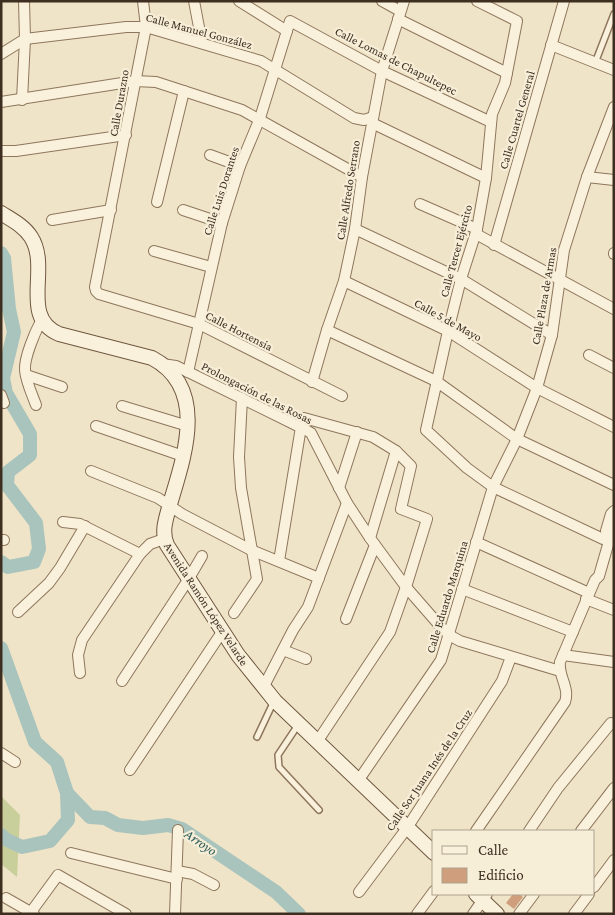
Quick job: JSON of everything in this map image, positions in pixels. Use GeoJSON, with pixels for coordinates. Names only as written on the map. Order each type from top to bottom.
{"type":"FeatureCollection","features":[{"type":"Feature","properties":{"kind":"main road"},"geometry":{"type":"LineString","coordinates":[[1,213],[23,228],[35,245],[39,263],[38,309],[41,321]]}},
{"type":"Feature","properties":{"kind":"main road","name":"Avenida Ramón López Velarde"},"geometry":{"type":"LineString","coordinates":[[41,321],[52,331],[59,334],[152,358],[162,364],[179,384],[185,398],[188,426],[183,456],[163,530],[164,539],[222,632],[275,701],[432,851]]}},
{"type":"Feature","properties":{"kind":"main road"},"geometry":{"type":"LineString","coordinates":[[482,896],[497,914]]}},
{"type":"Feature","properties":{"kind":"street"},"geometry":{"type":"LineString","coordinates":[[22,100],[25,39],[24,1]]}},
{"type":"Feature","properties":{"kind":"street","name":"Calle Durazno"},"geometry":{"type":"LineString","coordinates":[[96,291],[95,287],[146,27],[143,1]]}},
{"type":"Feature","properties":{"kind":"street"},"geometry":{"type":"LineString","coordinates":[[194,1],[202,43]]}},
{"type":"Feature","properties":{"kind":"street","name":"Calle Lomas de Chapultepec"},"geometry":{"type":"LineString","coordinates":[[239,1],[491,122]]}},
{"type":"Feature","properties":{"kind":"street"},"geometry":{"type":"LineString","coordinates":[[382,1],[401,10],[507,73]]}},
{"type":"Feature","properties":{"kind":"street","name":"Calle Cuartel General"},"geometry":{"type":"LineString","coordinates":[[494,245],[564,1]]}},
{"type":"Feature","properties":{"kind":"street","name":"Calle Tercer Ejército"},"geometry":{"type":"LineString","coordinates":[[479,2],[517,20],[503,90],[495,105],[491,122],[486,178],[477,232],[461,280],[426,430],[466,468],[493,487]]}},
{"type":"Feature","properties":{"kind":"street","name":"Calle Alfredo Serrano"},"geometry":{"type":"LineString","coordinates":[[312,382],[344,281],[356,228],[362,177],[382,71],[401,10]]}},
{"type":"Feature","properties":{"kind":"street","name":"Calle Luis Dorantes"},"geometry":{"type":"LineString","coordinates":[[188,372],[222,223],[240,166],[260,118],[289,26]]}},
{"type":"Feature","properties":{"kind":"street","name":"Calle Manuel González"},"geometry":{"type":"LineString","coordinates":[[25,39],[126,27],[146,27],[251,57],[275,69],[354,118],[373,120]]}},
{"type":"Feature","properties":{"kind":"street"},"geometry":{"type":"LineString","coordinates":[[1,54],[25,39]]}},
{"type":"Feature","properties":{"kind":"street"},"geometry":{"type":"LineString","coordinates":[[551,45],[614,70]]}},
{"type":"Feature","properties":{"kind":"street"},"geometry":{"type":"LineString","coordinates":[[1,102],[135,81],[156,82],[230,105],[260,118],[362,177]]}},
{"type":"Feature","properties":{"kind":"street"},"geometry":{"type":"LineString","coordinates":[[157,202],[184,91]]}},
{"type":"Feature","properties":{"kind":"street","name":"Calle Plaza de Armas"},"geometry":{"type":"LineString","coordinates":[[493,487],[517,439],[537,388],[552,335],[564,250],[587,177],[614,107]]}},
{"type":"Feature","properties":{"kind":"street"},"geometry":{"type":"LineString","coordinates":[[373,120],[486,178]]}},
{"type":"Feature","properties":{"kind":"street"},"geometry":{"type":"LineString","coordinates":[[1,151],[16,151],[126,135]]}},
{"type":"Feature","properties":{"kind":"street"},"geometry":{"type":"LineString","coordinates":[[210,155],[240,166]]}},
{"type":"Feature","properties":{"kind":"street"},"geometry":{"type":"LineString","coordinates":[[587,177],[614,180]]}},
{"type":"Feature","properties":{"kind":"street"},"geometry":{"type":"LineString","coordinates":[[420,204],[477,232],[494,245],[614,308]]}},
{"type":"Feature","properties":{"kind":"street"},"geometry":{"type":"LineString","coordinates":[[52,220],[111,210]]}},
{"type":"Feature","properties":{"kind":"street"},"geometry":{"type":"LineString","coordinates":[[183,210],[222,223]]}},
{"type":"Feature","properties":{"kind":"street"},"geometry":{"type":"LineString","coordinates":[[356,228],[461,280],[552,335]]}},
{"type":"Feature","properties":{"kind":"street"},"geometry":{"type":"LineString","coordinates":[[154,251],[212,267]]}},
{"type":"Feature","properties":{"kind":"street","name":"Calle 5 de Mayo"},"geometry":{"type":"LineString","coordinates":[[344,281],[448,331],[537,388],[614,428]]}},
{"type":"Feature","properties":{"kind":"street","name":"Calle Hortensia"},"geometry":{"type":"LineString","coordinates":[[96,291],[99,294],[199,324],[342,396]]}},
{"type":"Feature","properties":{"kind":"street"},"geometry":{"type":"LineString","coordinates":[[36,405],[26,375],[25,365],[36,330],[41,321]]}},
{"type":"Feature","properties":{"kind":"street"},"geometry":{"type":"LineString","coordinates":[[327,330],[436,382],[517,439],[614,485]]}},
{"type":"Feature","properties":{"kind":"street"},"geometry":{"type":"LineString","coordinates":[[590,355],[614,368]]}},
{"type":"Feature","properties":{"kind":"street","name":"Prolongación de las Rosas"},"geometry":{"type":"LineString","coordinates":[[162,364],[176,366],[242,398],[302,422],[306,430],[314,438],[347,503],[372,541],[406,587],[449,635],[460,641],[560,671]]}},
{"type":"Feature","properties":{"kind":"street"},"geometry":{"type":"LineString","coordinates":[[26,375],[62,387]]}},
{"type":"Feature","properties":{"kind":"street"},"geometry":{"type":"LineString","coordinates":[[1,395],[4,403],[1,402]]}},
{"type":"Feature","properties":{"kind":"street"},"geometry":{"type":"LineString","coordinates":[[234,613],[257,578],[241,488],[239,447],[242,398]]}},
{"type":"Feature","properties":{"kind":"street"},"geometry":{"type":"LineString","coordinates":[[122,406],[188,426]]}},
{"type":"Feature","properties":{"kind":"street"},"geometry":{"type":"LineString","coordinates":[[278,561],[302,422],[357,432],[373,437],[396,451],[411,466],[402,509],[427,519],[406,587],[390,632],[317,742]]}},
{"type":"Feature","properties":{"kind":"street"},"geometry":{"type":"LineString","coordinates":[[96,426],[183,456]]}},
{"type":"Feature","properties":{"kind":"street"},"geometry":{"type":"LineString","coordinates":[[339,488],[357,432]]}},
{"type":"Feature","properties":{"kind":"street"},"geometry":{"type":"LineString","coordinates":[[346,620],[372,541],[396,451]]}},
{"type":"Feature","properties":{"kind":"street"},"geometry":{"type":"LineString","coordinates":[[91,471],[158,498],[182,514],[251,550],[319,578]]}},
{"type":"Feature","properties":{"kind":"street"},"geometry":{"type":"LineString","coordinates":[[493,487],[609,540]]}},
{"type":"Feature","properties":{"kind":"street","name":"Calle Eduardo Marquina"},"geometry":{"type":"LineString","coordinates":[[358,781],[441,660],[493,487]]}},
{"type":"Feature","properties":{"kind":"street"},"geometry":{"type":"LineString","coordinates":[[264,688],[308,607],[347,503]]}},
{"type":"Feature","properties":{"kind":"street"},"geometry":{"type":"LineString","coordinates":[[609,540],[611,514],[614,511]]}},
{"type":"Feature","properties":{"kind":"street"},"geometry":{"type":"LineString","coordinates":[[62,522],[86,526],[140,554]]}},
{"type":"Feature","properties":{"kind":"street"},"geometry":{"type":"LineString","coordinates":[[477,830],[566,702],[567,692],[560,666],[594,580],[599,576],[614,524]]}},
{"type":"Feature","properties":{"kind":"street"},"geometry":{"type":"LineString","coordinates":[[18,612],[49,583],[86,526]]}},
{"type":"Feature","properties":{"kind":"street"},"geometry":{"type":"LineString","coordinates":[[80,673],[78,655],[82,640],[140,554],[150,544],[164,539]]}},
{"type":"Feature","properties":{"kind":"street"},"geometry":{"type":"LineString","coordinates":[[476,542],[614,610]]}},
{"type":"Feature","properties":{"kind":"street"},"geometry":{"type":"LineString","coordinates":[[122,681],[202,556]]}},
{"type":"Feature","properties":{"kind":"street"},"geometry":{"type":"LineString","coordinates":[[462,589],[573,632]]}},
{"type":"Feature","properties":{"kind":"street"},"geometry":{"type":"LineString","coordinates":[[130,770],[222,632]]}},
{"type":"Feature","properties":{"kind":"street"},"geometry":{"type":"LineString","coordinates":[[283,650],[306,659]]}},
{"type":"Feature","properties":{"kind":"street"},"geometry":{"type":"LineString","coordinates":[[563,655],[614,662]]}},
{"type":"Feature","properties":{"kind":"street","name":"Calle Sor Juana Inés de la Cruz"},"geometry":{"type":"LineString","coordinates":[[359,892],[407,828],[502,681],[512,657]]}},
{"type":"Feature","properties":{"kind":"street"},"geometry":{"type":"LineString","coordinates":[[530,830],[558,788],[611,723]]}},
{"type":"Feature","properties":{"kind":"street"},"geometry":{"type":"LineString","coordinates":[[1,754],[15,762]]}},
{"type":"Feature","properties":{"kind":"street"},"geometry":{"type":"LineString","coordinates":[[582,830],[614,788]]}},
{"type":"Feature","properties":{"kind":"street"},"geometry":{"type":"LineString","coordinates":[[175,914],[178,830]]}},
{"type":"Feature","properties":{"kind":"street"},"geometry":{"type":"LineString","coordinates":[[71,853],[177,875],[193,874],[214,885]]}},
{"type":"Feature","properties":{"kind":"street"},"geometry":{"type":"LineString","coordinates":[[595,886],[614,860]]}},
{"type":"Feature","properties":{"kind":"street"},"geometry":{"type":"LineString","coordinates":[[6,898],[32,913],[58,875],[126,914]]}},
{"type":"Feature","properties":{"kind":"street"},"geometry":{"type":"LineString","coordinates":[[417,914],[432,894]]}},
{"type":"Feature","properties":{"kind":"street"},"geometry":{"type":"LineString","coordinates":[[519,914],[533,895]]}},
{"type":"Feature","properties":{"kind":"street"},"geometry":{"type":"LineString","coordinates":[[574,914],[588,895]]}},
{"type":"Feature","properties":{"kind":"street"},"geometry":{"type":"LineString","coordinates":[[473,914],[482,896]]}},
{"type":"Feature","properties":{"kind":"lane"},"geometry":{"type":"LineString","coordinates":[[595,62],[614,14]]}},
{"type":"Feature","properties":{"kind":"lane"},"geometry":{"type":"LineString","coordinates":[[257,737],[275,701]]}},
{"type":"Feature","properties":{"kind":"lane"},"geometry":{"type":"LineString","coordinates":[[298,724],[278,755],[279,767],[319,810]]}},
{"type":"Feature","properties":{"kind":"green space"},"geometry":{"type":"Polygon","coordinates":[[[1,796],[20,815],[17,877],[1,864],[1,796]]]}},
{"type":"Feature","properties":{"kind":"building"},"geometry":{"type":"Polygon","coordinates":[[[512,895],[523,897],[514,909],[506,903],[512,895]]]}},
{"type":"Feature","properties":{"kind":"waterway"},"geometry":{"type":"LineString","coordinates":[[1,253],[4,258],[9,309],[14,332],[3,378],[6,393],[30,434],[30,455],[8,472],[7,485],[36,523],[39,549],[34,562],[8,567],[1,562]]}},
{"type":"Feature","properties":{"kind":"waterway"},"geometry":{"type":"LineString","coordinates":[[1,648],[35,742],[57,762],[67,793],[68,820],[50,841],[22,847],[1,835]]}},
{"type":"Feature","properties":{"kind":"waterway","name":"Arroyo"},"geometry":{"type":"LineString","coordinates":[[67,793],[90,817],[105,818],[118,825],[143,828],[168,825],[182,829],[276,892],[299,914]]}}]}
